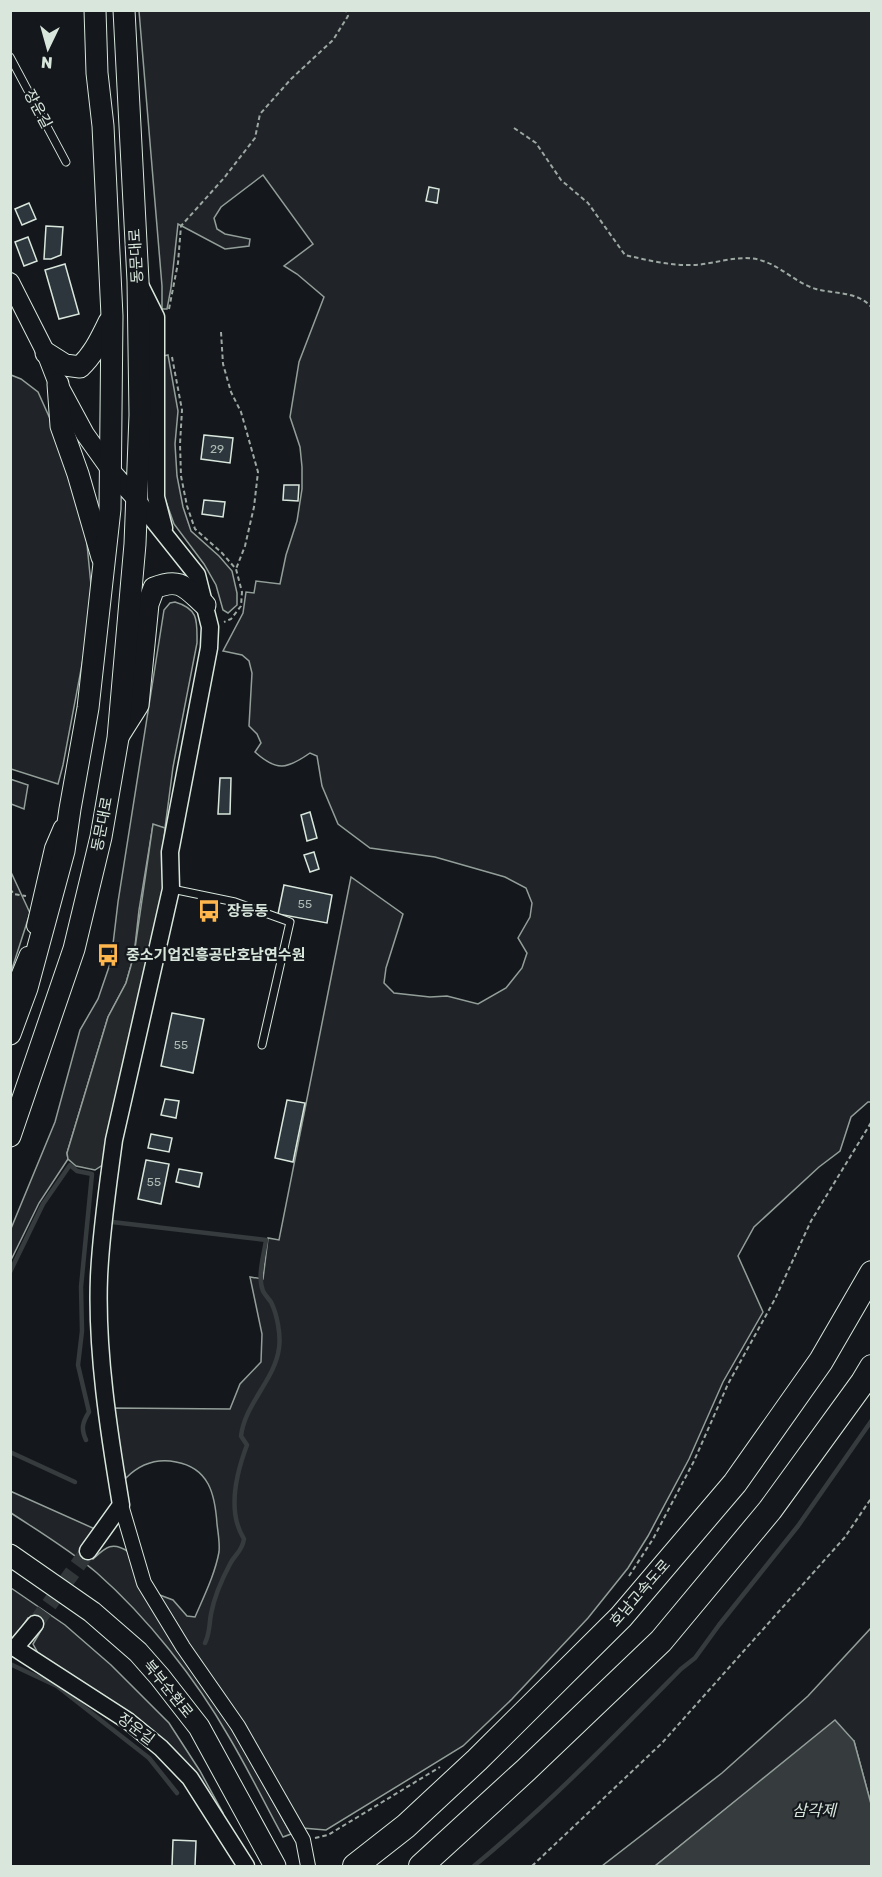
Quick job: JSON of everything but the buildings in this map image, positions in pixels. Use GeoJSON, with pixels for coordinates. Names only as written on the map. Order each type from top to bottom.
{"type":"FeatureCollection","features":[{"type":"Feature","properties":{"kind":"highway","name":"호남고속도로"},"geometry":{"type":"LineString","coordinates":[[355,1866],[406,1826],[477,1760],[621,1617],[735,1483],[821,1362],[872,1273]]}},
{"type":"Feature","properties":{"kind":"highway"},"geometry":{"type":"LineString","coordinates":[[421,1866],[661,1641],[770,1510],[872,1367]]}},
{"type":"Feature","properties":{"kind":"main road","name":"동문대로"},"geometry":{"type":"LineString","coordinates":[[10,1034],[27,988],[64,851],[88,708],[105,567],[112,472],[112,316],[95,10]]}},
{"type":"Feature","properties":{"kind":"main road","name":"동문대로"},"geometry":{"type":"LineString","coordinates":[[10,1136],[74,949],[101,837],[118,738],[138,501],[140,415],[138,281],[124,10]]}},
{"type":"Feature","properties":{"kind":"main road"},"geometry":{"type":"LineString","coordinates":[[10,282],[46,353],[58,384],[85,434],[112,472],[138,501]]}},
{"type":"Feature","properties":{"kind":"main road"},"geometry":{"type":"LineString","coordinates":[[46,353],[65,365],[80,367],[98,346],[112,316]]}},
{"type":"Feature","properties":{"kind":"main road"},"geometry":{"type":"LineString","coordinates":[[58,384],[61,426],[78,474],[105,567]]}},
{"type":"Feature","properties":{"kind":"main road"},"geometry":{"type":"LineString","coordinates":[[118,738],[138,705],[148,604],[154,588],[166,583],[183,585],[205,605]]}},
{"type":"Feature","properties":{"kind":"main road","name":"북부순환로"},"geometry":{"type":"LineString","coordinates":[[10,1555],[92,1612],[138,1652],[160,1677],[199,1727],[275,1866]]}},
{"type":"Feature","properties":{"kind":"street"},"geometry":{"type":"LineString","coordinates":[[138,281],[156,316],[156,497],[167,537]]}},
{"type":"Feature","properties":{"kind":"street"},"geometry":{"type":"LineString","coordinates":[[138,501],[197,575],[210,627],[209,648],[170,852],[171,889],[114,1140],[99,1276],[104,1381],[121,1505],[144,1583],[183,1647],[238,1726],[303,1840],[308,1866]]}},
{"type":"Feature","properties":{"kind":"street"},"geometry":{"type":"LineString","coordinates":[[10,996],[26,958],[52,848],[70,809]]}},
{"type":"Feature","properties":{"kind":"street"},"geometry":{"type":"LineString","coordinates":[[88,1551],[121,1505]]}},
{"type":"Feature","properties":{"kind":"street","name":"장운길"},"geometry":{"type":"LineString","coordinates":[[35,1624],[15,1648],[128,1721],[161,1748],[190,1778],[246,1866]]}},
{"type":"Feature","properties":{"kind":"lane","name":"장운길"},"geometry":{"type":"LineString","coordinates":[[10,57],[66,162]]}},
{"type":"Feature","properties":{"kind":"lane"},"geometry":{"type":"LineString","coordinates":[[171,889],[235,902],[290,922],[262,1045]]}},
{"type":"Feature","properties":{"kind":"path"},"geometry":{"type":"LineString","coordinates":[[168,311],[178,263],[181,226],[224,178],[255,138],[260,114],[291,79],[333,40],[348,16],[346,10]]}},
{"type":"Feature","properties":{"kind":"path"},"geometry":{"type":"LineString","coordinates":[[514,128],[536,143],[561,180],[588,203],[625,255],[650,261],[693,265],[743,259],[763,260],[815,289],[847,294],[869,304],[872,308]]}},
{"type":"Feature","properties":{"kind":"path"},"geometry":{"type":"LineString","coordinates":[[221,332],[223,364],[231,392],[241,412],[258,472],[254,507],[245,546],[236,569]]}},
{"type":"Feature","properties":{"kind":"path"},"geometry":{"type":"LineString","coordinates":[[172,352],[182,410],[181,476],[187,506],[195,529],[236,569],[242,592],[241,606],[231,619],[210,627]]}},
{"type":"Feature","properties":{"kind":"path"},"geometry":{"type":"LineString","coordinates":[[626,1580],[653,1539],[694,1461],[728,1384],[775,1299],[811,1221],[872,1121]]}},
{"type":"Feature","properties":{"kind":"path"},"geometry":{"type":"LineString","coordinates":[[532,1866],[662,1743],[845,1537],[872,1497]]}},
{"type":"Feature","properties":{"kind":"path"},"geometry":{"type":"LineString","coordinates":[[303,1840],[328,1835],[447,1762]]}},
{"type":"Feature","properties":{"kind":"shaded area"},"geometry":{"type":"Polygon","coordinates":[[[139,11],[871,11],[871,1102],[851,1117],[840,1151],[819,1167],[754,1227],[738,1256],[763,1312],[723,1382],[689,1459],[648,1536],[628,1568],[588,1618],[512,1699],[463,1746],[326,1830],[302,1828],[157,1594],[173,1600],[187,1616],[195,1617],[212,1577],[219,1552],[214,1502],[208,1484],[196,1470],[187,1465],[169,1461],[148,1464],[136,1469],[126,1478],[119,1455],[114,1408],[230,1409],[240,1384],[261,1362],[262,1334],[250,1277],[263,1279],[268,1238],[279,1240],[351,877],[403,914],[386,968],[384,983],[394,993],[430,997],[447,996],[478,1004],[506,988],[522,968],[527,953],[518,938],[530,917],[532,903],[526,888],[505,877],[435,857],[370,848],[338,824],[322,786],[317,756],[310,753],[295,762],[282,766],[270,763],[255,752],[261,743],[257,734],[249,726],[252,673],[249,661],[242,655],[223,651],[243,613],[246,592],[254,593],[256,581],[280,584],[297,521],[302,489],[300,447],[290,417],[299,362],[324,297],[284,266],[313,244],[263,175],[221,207],[214,218],[217,229],[225,234],[250,239],[249,246],[225,249],[178,224],[171,288],[167,309],[162,309],[139,11]]]}},
{"type":"Feature","properties":{"kind":"shaded area"},"geometry":{"type":"Polygon","coordinates":[[[168,355],[178,411],[175,444],[177,476],[183,507],[191,531],[232,571],[237,605],[228,613],[223,610],[216,585],[204,564],[174,524],[164,496],[163,356],[168,355]]]}},
{"type":"Feature","properties":{"kind":"shaded area"},"geometry":{"type":"Polygon","coordinates":[[[11,375],[21,379],[38,392],[73,470],[86,534],[92,595],[87,638],[58,784],[11,769],[11,375]]]}},
{"type":"Feature","properties":{"kind":"shaded area"},"geometry":{"type":"Polygon","coordinates":[[[175,602],[193,612],[197,628],[197,643],[173,767],[165,828],[153,825],[134,955],[126,983],[108,1017],[67,1153],[68,1159],[39,1203],[11,1260],[10,1231],[55,1122],[80,1030],[98,999],[111,961],[118,902],[164,610],[170,603],[175,602]]]}},
{"type":"Feature","properties":{"kind":"shaded area"},"geometry":{"type":"Polygon","coordinates":[[[10,779],[28,785],[24,809],[11,804],[10,779]]]}},
{"type":"Feature","properties":{"kind":"shaded area"},"geometry":{"type":"Polygon","coordinates":[[[153,824],[165,828],[163,909],[104,1164],[95,1170],[76,1166],[68,1159],[67,1153],[108,1017],[126,983],[134,955],[153,824]]]}},
{"type":"Feature","properties":{"kind":"shaded area"},"geometry":{"type":"Polygon","coordinates":[[[10,870],[30,913],[11,972],[10,972],[10,870]]]}},
{"type":"Feature","properties":{"kind":"shaded area"},"geometry":{"type":"Polygon","coordinates":[[[10,1491],[95,1529],[82,1548],[93,1559],[102,1551],[114,1546],[129,1552],[233,1729],[291,1834],[283,1837],[216,1715],[186,1671],[152,1629],[97,1573],[66,1549],[11,1513],[10,1491]]]}},
{"type":"Feature","properties":{"kind":"shaded area"},"geometry":{"type":"Polygon","coordinates":[[[11,1588],[65,1625],[111,1665],[169,1723],[200,1771],[223,1813],[220,1815],[163,1744],[38,1653],[33,1644],[43,1627],[28,1618],[11,1644],[11,1588]]]}},
{"type":"Feature","properties":{"kind":"shaded area"},"geometry":{"type":"Polygon","coordinates":[[[871,1628],[871,1804],[854,1741],[736,1801],[655,1866],[602,1866],[722,1773],[808,1696],[871,1628]]]}},
{"type":"Feature","properties":{"kind":"water","name":"삼각제"},"geometry":{"type":"Polygon","coordinates":[[[835,1720],[854,1741],[871,1804],[871,1866],[655,1866],[835,1720]]]}},
{"type":"Feature","properties":{"kind":"waterway"},"geometry":{"type":"LineString","coordinates":[[10,1272],[43,1204],[70,1165],[77,1171],[92,1174],[81,1287],[82,1331],[78,1365],[89,1412],[83,1426],[86,1440]]}},
{"type":"Feature","properties":{"kind":"waterway"},"geometry":{"type":"LineString","coordinates":[[112,1222],[266,1240],[261,1285],[275,1312],[279,1331],[279,1348],[272,1371],[244,1424],[241,1436],[247,1445],[235,1493],[236,1517],[244,1539],[219,1589],[212,1608],[205,1643]]}},
{"type":"Feature","properties":{"kind":"waterway"},"geometry":{"type":"LineString","coordinates":[[474,1866],[554,1795],[681,1669],[695,1658],[798,1526],[872,1420]]}},
{"type":"Feature","properties":{"kind":"waterway"},"geometry":{"type":"LineString","coordinates":[[10,1452],[75,1482]]}},
{"type":"Feature","properties":{"kind":"waterway"},"geometry":{"type":"LineString","coordinates":[[10,1664],[57,1686],[149,1758],[177,1793]]}},
{"type":"Feature","properties":{"kind":"tunnel"},"geometry":{"type":"LineString","coordinates":[[35,1624],[88,1551]]}},
{"type":"Feature","properties":{"kind":"place","name":"장등동"},"geometry":{"type":"Point","coordinates":[209,911]}},
{"type":"Feature","properties":{"kind":"place","name":"중소기업진흥공단호남연수원"},"geometry":{"type":"Point","coordinates":[108,955]}}]}
